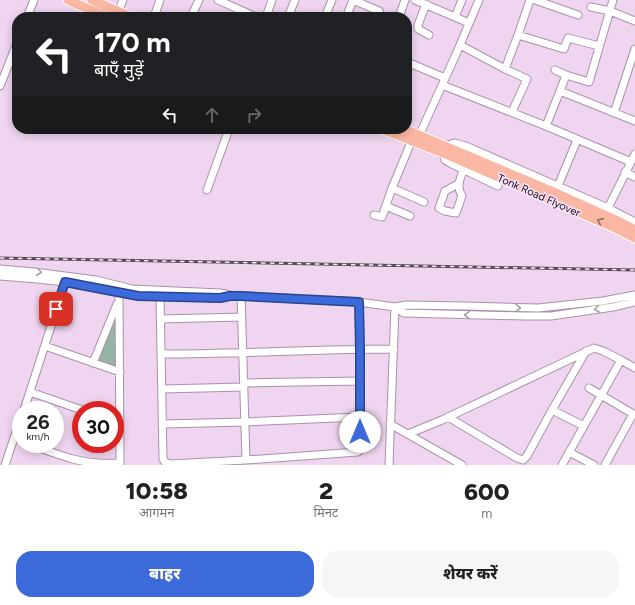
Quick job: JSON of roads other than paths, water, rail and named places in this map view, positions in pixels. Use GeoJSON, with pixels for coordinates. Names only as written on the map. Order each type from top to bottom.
{"type":"FeatureCollection","features":[{"type":"Feature","properties":{"kind":"main road"},"geometry":{"type":"LineString","coordinates":[[68,0],[96,12]]}},
{"type":"Feature","properties":{"kind":"main road"},"geometry":{"type":"LineString","coordinates":[[92,0],[118,12]]}},
{"type":"Feature","properties":{"kind":"main road"},"geometry":{"type":"LineString","coordinates":[[401,134],[416,138]]}},
{"type":"Feature","properties":{"kind":"main road"},"geometry":{"type":"LineString","coordinates":[[411,134],[416,138]]}},
{"type":"Feature","properties":{"kind":"main road","name":"Tonk Road Flyover"},"geometry":{"type":"LineString","coordinates":[[416,138],[444,149],[635,238]]}},
{"type":"Feature","properties":{"kind":"main road","name":"Tonk Road Flyover"},"geometry":{"type":"LineString","coordinates":[[454,154],[611,218],[635,230]]}},
{"type":"Feature","properties":{"kind":"street"},"geometry":{"type":"LineString","coordinates":[[29,12],[34,0]]}},
{"type":"Feature","properties":{"kind":"street"},"geometry":{"type":"LineString","coordinates":[[118,12],[124,0]]}},
{"type":"Feature","properties":{"kind":"street"},"geometry":{"type":"LineString","coordinates":[[156,12],[160,0]]}},
{"type":"Feature","properties":{"kind":"street"},"geometry":{"type":"LineString","coordinates":[[193,12],[198,0]]}},
{"type":"Feature","properties":{"kind":"street"},"geometry":{"type":"LineString","coordinates":[[218,0],[245,12]]}},
{"type":"Feature","properties":{"kind":"street"},"geometry":{"type":"LineString","coordinates":[[268,12],[272,0]]}},
{"type":"Feature","properties":{"kind":"street"},"geometry":{"type":"LineString","coordinates":[[290,12],[295,0]]}},
{"type":"Feature","properties":{"kind":"street"},"geometry":{"type":"LineString","coordinates":[[326,12],[332,0]]}},
{"type":"Feature","properties":{"kind":"street"},"geometry":{"type":"LineString","coordinates":[[348,12],[353,0],[380,12]]}},
{"type":"Feature","properties":{"kind":"street"},"geometry":{"type":"LineString","coordinates":[[401,12],[405,0]]}},
{"type":"Feature","properties":{"kind":"street"},"geometry":{"type":"LineString","coordinates":[[415,0],[469,23]]}},
{"type":"Feature","properties":{"kind":"street"},"geometry":{"type":"LineString","coordinates":[[454,17],[462,0]]}},
{"type":"Feature","properties":{"kind":"street"},"geometry":{"type":"LineString","coordinates":[[374,215],[382,217],[392,188],[444,81],[479,0]]}},
{"type":"Feature","properties":{"kind":"street"},"geometry":{"type":"LineString","coordinates":[[505,69],[530,0]]}},
{"type":"Feature","properties":{"kind":"street"},"geometry":{"type":"LineString","coordinates":[[535,0],[578,15]]}},
{"type":"Feature","properties":{"kind":"street"},"geometry":{"type":"LineString","coordinates":[[555,70],[589,82],[613,0]]}},
{"type":"Feature","properties":{"kind":"street"},"geometry":{"type":"LineString","coordinates":[[426,4],[418,25],[418,29],[429,35]]}},
{"type":"Feature","properties":{"kind":"street"},"geometry":{"type":"LineString","coordinates":[[591,7],[610,11],[635,21]]}},
{"type":"Feature","properties":{"kind":"street"},"geometry":{"type":"LineString","coordinates":[[518,35],[564,49],[568,38],[599,46]]}},
{"type":"Feature","properties":{"kind":"street"},"geometry":{"type":"LineString","coordinates":[[460,45],[505,69],[526,78],[512,112]]}},
{"type":"Feature","properties":{"kind":"street"},"geometry":{"type":"LineString","coordinates":[[614,113],[635,49]]}},
{"type":"Feature","properties":{"kind":"street"},"geometry":{"type":"LineString","coordinates":[[0,86],[12,55]]}},
{"type":"Feature","properties":{"kind":"street"},"geometry":{"type":"LineString","coordinates":[[412,65],[512,112],[631,162]]}},
{"type":"Feature","properties":{"kind":"street"},"geometry":{"type":"LineString","coordinates":[[546,126],[566,75]]}},
{"type":"Feature","properties":{"kind":"street"},"geometry":{"type":"LineString","coordinates":[[560,92],[635,122]]}},
{"type":"Feature","properties":{"kind":"street"},"geometry":{"type":"LineString","coordinates":[[207,190],[227,134]]}},
{"type":"Feature","properties":{"kind":"street"},"geometry":{"type":"LineString","coordinates":[[558,186],[577,140]]}},
{"type":"Feature","properties":{"kind":"street"},"geometry":{"type":"LineString","coordinates":[[498,186],[445,160],[444,149],[454,143],[466,146],[608,208],[635,222]]}},
{"type":"Feature","properties":{"kind":"street"},"geometry":{"type":"LineString","coordinates":[[608,208],[635,154]]}},
{"type":"Feature","properties":{"kind":"street"},"geometry":{"type":"LineString","coordinates":[[458,184],[463,170]]}},
{"type":"Feature","properties":{"kind":"street"},"geometry":{"type":"LineString","coordinates":[[626,172],[635,177]]}},
{"type":"Feature","properties":{"kind":"street"},"geometry":{"type":"LineString","coordinates":[[392,188],[424,202]]}},
{"type":"Feature","properties":{"kind":"street"},"geometry":{"type":"LineString","coordinates":[[386,206],[410,216]]}},
{"type":"Feature","properties":{"kind":"street"},"geometry":{"type":"LineString","coordinates":[[0,269],[34,272],[66,279],[100,288],[119,296],[220,298],[241,296],[359,302],[396,307],[406,305],[538,308],[635,296]]}},
{"type":"Feature","properties":{"kind":"street"},"geometry":{"type":"LineString","coordinates":[[0,276],[37,279],[96,280],[132,289],[220,292],[230,296]]}},
{"type":"Feature","properties":{"kind":"street"},"geometry":{"type":"LineString","coordinates":[[27,401],[66,279]]}},
{"type":"Feature","properties":{"kind":"street"},"geometry":{"type":"LineString","coordinates":[[93,363],[119,296]]}},
{"type":"Feature","properties":{"kind":"street"},"geometry":{"type":"LineString","coordinates":[[118,401],[120,372],[119,296]]}},
{"type":"Feature","properties":{"kind":"street"},"geometry":{"type":"LineString","coordinates":[[160,296],[163,459],[167,463],[246,460],[358,452],[360,417],[359,302]]}},
{"type":"Feature","properties":{"kind":"street"},"geometry":{"type":"LineString","coordinates":[[241,296],[246,460]]}},
{"type":"Feature","properties":{"kind":"street"},"geometry":{"type":"LineString","coordinates":[[396,307],[404,313],[551,316],[613,307],[635,302]]}},
{"type":"Feature","properties":{"kind":"street"},"geometry":{"type":"LineString","coordinates":[[389,465],[396,307]]}},
{"type":"Feature","properties":{"kind":"street"},"geometry":{"type":"LineString","coordinates":[[160,319],[242,317]]}},
{"type":"Feature","properties":{"kind":"street"},"geometry":{"type":"LineString","coordinates":[[45,346],[120,372]]}},
{"type":"Feature","properties":{"kind":"street"},"geometry":{"type":"LineString","coordinates":[[408,434],[448,417],[594,348],[603,350],[635,368]]}},
{"type":"Feature","properties":{"kind":"street"},"geometry":{"type":"LineString","coordinates":[[161,354],[394,349]]}},
{"type":"Feature","properties":{"kind":"street"},"geometry":{"type":"LineString","coordinates":[[448,417],[517,458],[523,460],[527,456],[586,351]]}},
{"type":"Feature","properties":{"kind":"street"},"geometry":{"type":"LineString","coordinates":[[562,465],[621,360]]}},
{"type":"Feature","properties":{"kind":"street"},"geometry":{"type":"LineString","coordinates":[[162,389],[360,381]]}},
{"type":"Feature","properties":{"kind":"street"},"geometry":{"type":"LineString","coordinates":[[590,388],[634,414],[605,465]]}},
{"type":"Feature","properties":{"kind":"street"},"geometry":{"type":"LineString","coordinates":[[30,392],[72,407]]}},
{"type":"Feature","properties":{"kind":"street"},"geometry":{"type":"LineString","coordinates":[[552,410],[584,426]]}},
{"type":"Feature","properties":{"kind":"street"},"geometry":{"type":"LineString","coordinates":[[162,424],[360,417]]}},
{"type":"Feature","properties":{"kind":"street"},"geometry":{"type":"LineString","coordinates":[[390,424],[462,465]]}},
{"type":"Feature","properties":{"kind":"street"},"geometry":{"type":"LineString","coordinates":[[5,465],[12,450]]}},
{"type":"Feature","properties":{"kind":"street"},"geometry":{"type":"LineString","coordinates":[[569,452],[594,465]]}},
{"type":"Feature","properties":{"kind":"street"},"geometry":{"type":"LineString","coordinates":[[56,453],[77,460],[104,464],[120,464],[119,453]]}},
{"type":"Feature","properties":{"kind":"railway"},"geometry":{"type":"LineString","coordinates":[[0,258],[635,270]]}}]}
